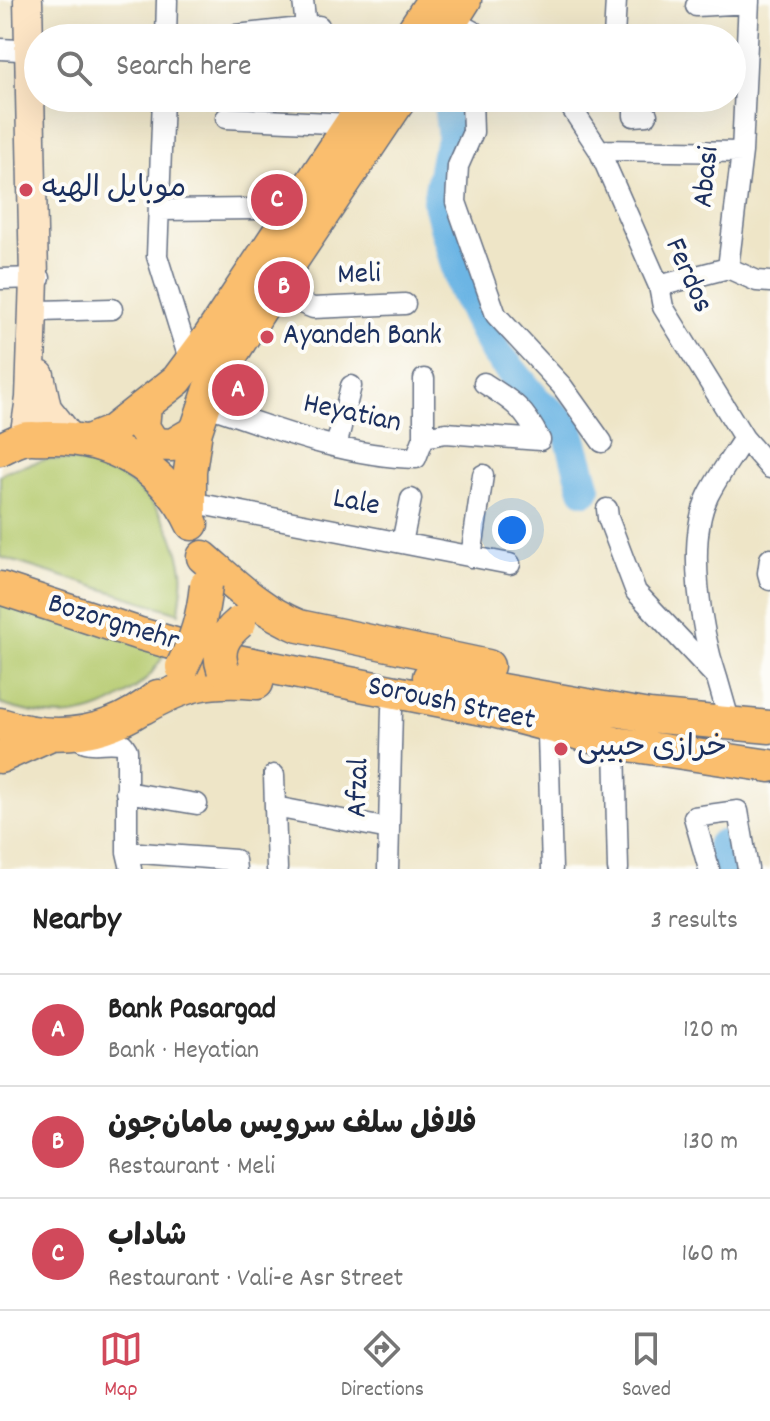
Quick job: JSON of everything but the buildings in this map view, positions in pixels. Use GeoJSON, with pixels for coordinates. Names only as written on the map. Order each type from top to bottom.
{"type":"FeatureCollection","features":[{"type":"Feature","properties":{"kind":"main road"},"geometry":{"type":"LineString","coordinates":[[28,0],[32,24]]}},
{"type":"Feature","properties":{"kind":"main road"},"geometry":{"type":"LineString","coordinates":[[37,24],[39,0]]}},
{"type":"Feature","properties":{"kind":"main road"},"geometry":{"type":"LineString","coordinates":[[36,112],[40,376],[47,408],[79,439],[120,451],[148,468],[190,511]]}},
{"type":"Feature","properties":{"kind":"main road"},"geometry":{"type":"LineString","coordinates":[[39,112],[37,278],[29,371],[30,398],[12,444],[79,439],[111,432],[177,380],[358,112]]}},
{"type":"Feature","properties":{"kind":"main road"},"geometry":{"type":"LineString","coordinates":[[143,708],[165,689],[182,667],[195,641],[203,614],[204,571],[190,511],[190,471],[200,418],[210,389],[392,112]]}},
{"type":"Feature","properties":{"kind":"main road"},"geometry":{"type":"LineString","coordinates":[[145,406],[143,427],[154,444],[163,447],[172,445],[200,418]]}},
{"type":"Feature","properties":{"kind":"main road","name":"Bozorgmehr"},"geometry":{"type":"LineString","coordinates":[[0,569],[232,654]]}},
{"type":"Feature","properties":{"kind":"main road"},"geometry":{"type":"LineString","coordinates":[[204,571],[282,619]]}},
{"type":"Feature","properties":{"kind":"main road","name":"Bozorgmehr"},"geometry":{"type":"LineString","coordinates":[[0,588],[137,633],[232,654]]}},
{"type":"Feature","properties":{"kind":"main road"},"geometry":{"type":"LineString","coordinates":[[0,757],[61,735],[107,725],[175,689],[193,684],[232,654],[256,619],[282,619],[336,634],[727,713],[770,725]]}},
{"type":"Feature","properties":{"kind":"main road"},"geometry":{"type":"LineString","coordinates":[[232,654],[263,683],[490,729],[615,743]]}},
{"type":"Feature","properties":{"kind":"main road","name":"Soroush Street"},"geometry":{"type":"LineString","coordinates":[[232,654],[649,716],[770,725]]}},
{"type":"Feature","properties":{"kind":"main road","name":"Soroush Street"},"geometry":{"type":"LineString","coordinates":[[232,654],[493,711],[615,743],[770,766]]}},
{"type":"Feature","properties":{"kind":"main road"},"geometry":{"type":"LineString","coordinates":[[0,724],[22,732],[61,735]]}},
{"type":"Feature","properties":{"kind":"street"},"geometry":{"type":"LineString","coordinates":[[166,24],[167,0]]}},
{"type":"Feature","properties":{"kind":"street"},"geometry":{"type":"LineString","coordinates":[[303,0],[310,24]]}},
{"type":"Feature","properties":{"kind":"street"},"geometry":{"type":"LineString","coordinates":[[615,24],[616,0]]}},
{"type":"Feature","properties":{"kind":"street"},"geometry":{"type":"LineString","coordinates":[[696,6],[749,1]]}},
{"type":"Feature","properties":{"kind":"street","name":"Abasi"},"geometry":{"type":"LineString","coordinates":[[745,24],[749,1]]}},
{"type":"Feature","properties":{"kind":"street"},"geometry":{"type":"LineString","coordinates":[[0,49],[24,48]]}},
{"type":"Feature","properties":{"kind":"street"},"geometry":{"type":"LineString","coordinates":[[162,112],[157,256],[190,362]]}},
{"type":"Feature","properties":{"kind":"street"},"geometry":{"type":"LineString","coordinates":[[226,118],[340,112]]}},
{"type":"Feature","properties":{"kind":"street"},"geometry":{"type":"LineString","coordinates":[[472,112],[473,132],[458,166],[456,202],[496,315],[562,386],[602,442]]}},
{"type":"Feature","properties":{"kind":"street","name":"Ferdos"},"geometry":{"type":"LineString","coordinates":[[574,112],[599,150],[659,286],[663,307],[744,438],[770,468]]}},
{"type":"Feature","properties":{"kind":"street"},"geometry":{"type":"LineString","coordinates":[[634,112],[634,116],[647,115]]}},
{"type":"Feature","properties":{"kind":"street","name":"Abasi"},"geometry":{"type":"LineString","coordinates":[[728,268],[742,152],[741,112]]}},
{"type":"Feature","properties":{"kind":"street"},"geometry":{"type":"LineString","coordinates":[[599,150],[742,152]]}},
{"type":"Feature","properties":{"kind":"street"},"geometry":{"type":"LineString","coordinates":[[159,210],[255,209]]}},
{"type":"Feature","properties":{"kind":"street"},"geometry":{"type":"LineString","coordinates":[[659,286],[728,268],[757,281],[770,282]]}},
{"type":"Feature","properties":{"kind":"street"},"geometry":{"type":"LineString","coordinates":[[0,279],[37,278]]}},
{"type":"Feature","properties":{"kind":"street","name":"Meli"},"geometry":{"type":"LineString","coordinates":[[272,291],[313,308],[405,304]]}},
{"type":"Feature","properties":{"kind":"street"},"geometry":{"type":"LineString","coordinates":[[40,311],[112,309]]}},
{"type":"Feature","properties":{"kind":"street"},"geometry":{"type":"LineString","coordinates":[[424,379],[424,437]]}},
{"type":"Feature","properties":{"kind":"street","name":"Heyatian"},"geometry":{"type":"LineString","coordinates":[[200,418],[387,457],[416,458],[424,437],[446,433],[540,440],[527,416],[511,400],[484,383]]}},
{"type":"Feature","properties":{"kind":"street"},"geometry":{"type":"LineString","coordinates":[[336,447],[351,386]]}},
{"type":"Feature","properties":{"kind":"street"},"geometry":{"type":"LineString","coordinates":[[727,713],[706,648],[697,571],[701,524],[707,498],[744,438]]}},
{"type":"Feature","properties":{"kind":"street"},"geometry":{"type":"LineString","coordinates":[[471,557],[483,475]]}},
{"type":"Feature","properties":{"kind":"street"},"geometry":{"type":"LineString","coordinates":[[402,543],[411,499]]}},
{"type":"Feature","properties":{"kind":"street"},"geometry":{"type":"LineString","coordinates":[[607,509],[636,592],[717,678]]}},
{"type":"Feature","properties":{"kind":"street","name":"Lale"},"geometry":{"type":"LineString","coordinates":[[190,511],[402,543],[510,564]]}},
{"type":"Feature","properties":{"kind":"street"},"geometry":{"type":"LineString","coordinates":[[770,559],[770,580]]}},
{"type":"Feature","properties":{"kind":"street","name":"Afzal"},"geometry":{"type":"LineString","coordinates":[[388,869],[392,709]]}},
{"type":"Feature","properties":{"kind":"street"},"geometry":{"type":"LineString","coordinates":[[61,735],[88,744],[115,742],[123,744],[127,750],[129,860],[192,863],[235,860],[236,869]]}},
{"type":"Feature","properties":{"kind":"street"},"geometry":{"type":"LineString","coordinates":[[548,735],[552,869]]}},
{"type":"Feature","properties":{"kind":"street"},"geometry":{"type":"LineString","coordinates":[[615,743],[618,869]]}},
{"type":"Feature","properties":{"kind":"street"},"geometry":{"type":"LineString","coordinates":[[274,775],[277,869]]}},
{"type":"Feature","properties":{"kind":"street"},"geometry":{"type":"LineString","coordinates":[[126,792],[197,804]]}},
{"type":"Feature","properties":{"kind":"street"},"geometry":{"type":"LineString","coordinates":[[275,807],[389,829]]}},
{"type":"Feature","properties":{"kind":"street"},"geometry":{"type":"LineString","coordinates":[[709,869],[694,817],[738,811],[748,869]]}},
{"type":"Feature","properties":{"kind":"green space"},"geometry":{"type":"Polygon","coordinates":[[[48,459],[86,463],[109,471],[139,490],[152,503],[178,551],[182,575],[179,613],[0,557],[0,476],[6,471],[48,459]]]}},
{"type":"Feature","properties":{"kind":"green space"},"geometry":{"type":"Polygon","coordinates":[[[0,594],[168,650],[141,684],[94,710],[64,716],[48,715],[0,704],[0,594]]]}},
{"type":"Feature","properties":{"kind":"waterway"},"geometry":{"type":"LineString","coordinates":[[450,112],[453,138],[438,201],[463,289],[495,351],[536,401],[567,426],[585,489]]}},
{"type":"Feature","properties":{"kind":"waterway"},"geometry":{"type":"LineString","coordinates":[[722,846],[727,869]]}},
{"type":"Feature","properties":{"kind":"place","name":"موبایل الهیه"},"geometry":{"type":"Point","coordinates":[26,190]}},
{"type":"Feature","properties":{"kind":"place","name":"شاداب"},"geometry":{"type":"Point","coordinates":[277,200]}},
{"type":"Feature","properties":{"kind":"place","name":"فلافل سلف سرویس مامان‌جون"},"geometry":{"type":"Point","coordinates":[284,287]}},
{"type":"Feature","properties":{"kind":"place","name":"Ayandeh Bank"},"geometry":{"type":"Point","coordinates":[267,337]}},
{"type":"Feature","properties":{"kind":"place","name":"Bank Pasargad"},"geometry":{"type":"Point","coordinates":[238,390]}},
{"type":"Feature","properties":{"kind":"place","name":"خرازی حبیبی"},"geometry":{"type":"Point","coordinates":[561,749]}}]}
